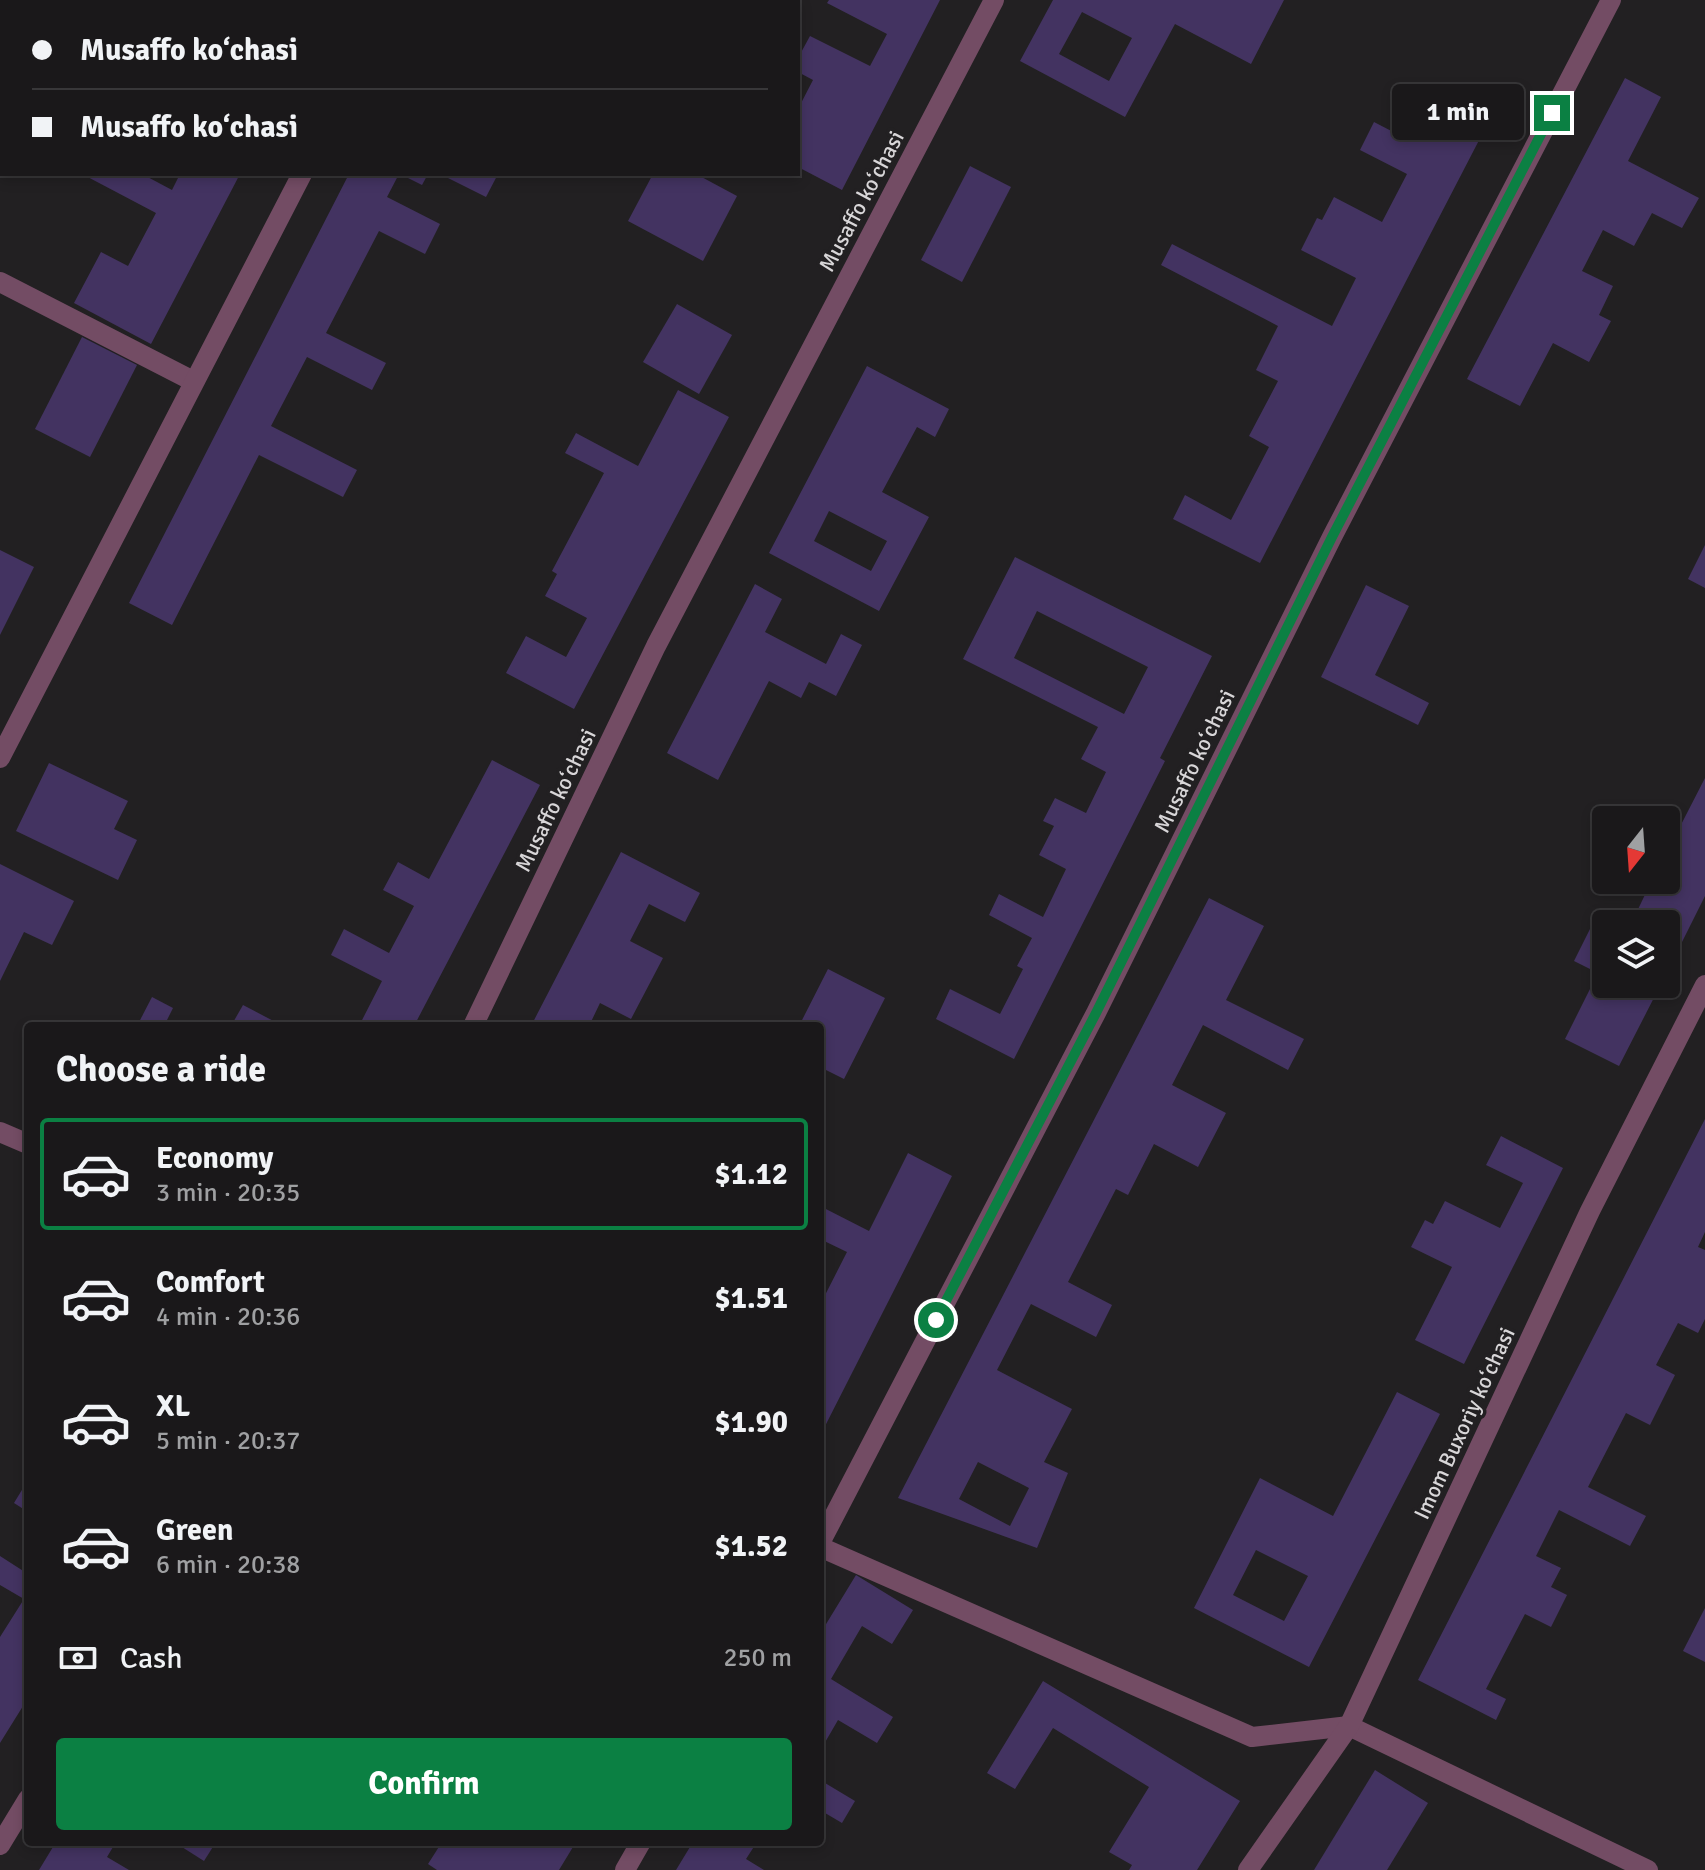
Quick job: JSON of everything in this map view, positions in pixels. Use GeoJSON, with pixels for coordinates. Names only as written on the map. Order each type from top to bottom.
{"type":"FeatureCollection","features":[{"type":"Feature","properties":{"kind":"street","name":"Musaffo koʻchasi"},"geometry":{"type":"LineString","coordinates":[[475,1022],[656,646],[994,0]]}},
{"type":"Feature","properties":{"kind":"street","name":"Musaffo koʻchasi"},"geometry":{"type":"LineString","coordinates":[[824,1537],[1096,1013],[1332,537],[1611,0]]}},
{"type":"Feature","properties":{"kind":"street"},"geometry":{"type":"LineString","coordinates":[[0,758],[301,176]]}},
{"type":"Feature","properties":{"kind":"street"},"geometry":{"type":"LineString","coordinates":[[0,282],[193,381]]}},
{"type":"Feature","properties":{"kind":"street","name":"Imom Buxoriy koʻchasi"},"geometry":{"type":"LineString","coordinates":[[1248,1870],[1349,1726],[1590,1211],[1705,985]]}},
{"type":"Feature","properties":{"kind":"street"},"geometry":{"type":"LineString","coordinates":[[0,1132],[24,1142]]}},
{"type":"Feature","properties":{"kind":"street"},"geometry":{"type":"LineString","coordinates":[[824,1547],[1252,1737],[1349,1726],[1648,1870]]}},
{"type":"Feature","properties":{"kind":"street"},"geometry":{"type":"LineString","coordinates":[[0,1845],[24,1806]]}},
{"type":"Feature","properties":{"kind":"street"},"geometry":{"type":"LineString","coordinates":[[625,1870],[639,1846]]}},
{"type":"Feature","properties":{"kind":"building"},"geometry":{"type":"Polygon","coordinates":[[[829,0],[940,0],[842,190],[800,168],[800,105],[813,80],[800,73],[800,54],[810,36],[870,66],[887,34],[827,3],[829,0]]]}},
{"type":"Feature","properties":{"kind":"building"},"geometry":{"type":"Polygon","coordinates":[[[1053,0],[1284,0],[1251,64],[1175,24],[1125,117],[1020,61],[1053,0]],[[1082,12],[1059,54],[1109,81],[1132,38],[1082,12]]]}},
{"type":"Feature","properties":{"kind":"building"},"geometry":{"type":"Polygon","coordinates":[[[1625,78],[1661,97],[1628,161],[1699,198],[1682,228],[1652,213],[1634,246],[1603,230],[1582,271],[1613,286],[1599,315],[1611,321],[1589,362],[1553,343],[1520,406],[1467,379],[1625,78]]]}},
{"type":"Feature","properties":{"kind":"building"},"geometry":{"type":"Polygon","coordinates":[[[1427,90],[1489,121],[1260,563],[1173,519],[1185,495],[1231,520],[1269,447],[1249,436],[1278,381],[1256,370],[1278,326],[1161,265],[1172,244],[1332,326],[1356,278],[1301,250],[1317,218],[1322,220],[1334,197],[1382,222],[1407,174],[1360,150],[1374,122],[1403,137],[1427,90]]]}},
{"type":"Feature","properties":{"kind":"building"},"geometry":{"type":"Polygon","coordinates":[[[970,166],[1011,187],[962,282],[921,260],[970,166]]]}},
{"type":"Feature","properties":{"kind":"building"},"geometry":{"type":"Polygon","coordinates":[[[86,176],[146,176],[172,190],[179,176],[239,176],[151,344],[74,303],[101,252],[128,266],[156,213],[86,176]]]}},
{"type":"Feature","properties":{"kind":"building"},"geometry":{"type":"Polygon","coordinates":[[[348,176],[398,176],[387,197],[440,224],[425,254],[379,231],[326,333],[386,363],[372,390],[307,357],[271,426],[357,470],[343,497],[259,455],[172,625],[129,603],[348,176]]]}},
{"type":"Feature","properties":{"kind":"building"},"geometry":{"type":"Polygon","coordinates":[[[404,176],[427,176],[422,185],[404,176]]]}},
{"type":"Feature","properties":{"kind":"building"},"geometry":{"type":"Polygon","coordinates":[[[444,176],[497,176],[486,197],[444,176]]]}},
{"type":"Feature","properties":{"kind":"building"},"geometry":{"type":"Polygon","coordinates":[[[652,176],[700,176],[737,196],[703,261],[628,221],[652,176]]]}},
{"type":"Feature","properties":{"kind":"building"},"geometry":{"type":"Polygon","coordinates":[[[677,304],[732,335],[699,394],[643,362],[677,304]]]}},
{"type":"Feature","properties":{"kind":"building"},"geometry":{"type":"Polygon","coordinates":[[[82,337],[137,365],[90,457],[35,429],[82,337]]]}},
{"type":"Feature","properties":{"kind":"building"},"geometry":{"type":"Polygon","coordinates":[[[867,366],[949,409],[935,437],[917,427],[882,492],[929,517],[879,611],[769,553],[867,366]],[[829,511],[814,541],[871,571],[887,541],[829,511]]]}},
{"type":"Feature","properties":{"kind":"building"},"geometry":{"type":"Polygon","coordinates":[[[678,390],[729,417],[574,709],[506,673],[526,636],[566,657],[587,618],[545,596],[557,574],[552,571],[604,473],[565,453],[576,433],[638,466],[678,390]]]}},
{"type":"Feature","properties":{"kind":"building"},"geometry":{"type":"Polygon","coordinates":[[[1705,545],[1705,588],[1688,579],[1705,545]]]}},
{"type":"Feature","properties":{"kind":"building"},"geometry":{"type":"Polygon","coordinates":[[[0,550],[34,567],[0,635],[0,550]]]}},
{"type":"Feature","properties":{"kind":"building"},"geometry":{"type":"Polygon","coordinates":[[[1015,557],[1212,656],[1160,758],[1165,761],[1014,1059],[936,1019],[950,989],[1000,1014],[1023,969],[1017,966],[1032,938],[989,915],[999,894],[1043,917],[1066,869],[1039,855],[1054,826],[1043,821],[1055,798],[1086,813],[1106,772],[1081,759],[1098,727],[963,659],[1015,557]],[[1037,611],[1014,658],[1124,714],[1148,667],[1037,611]]]}},
{"type":"Feature","properties":{"kind":"building"},"geometry":{"type":"Polygon","coordinates":[[[755,584],[782,599],[765,632],[826,664],[841,634],[862,645],[836,696],[809,682],[801,698],[769,681],[718,780],[667,753],[755,584]]]}},
{"type":"Feature","properties":{"kind":"building"},"geometry":{"type":"Polygon","coordinates":[[[1366,585],[1409,606],[1375,675],[1429,703],[1418,725],[1321,677],[1366,585]]]}},
{"type":"Feature","properties":{"kind":"building"},"geometry":{"type":"Polygon","coordinates":[[[492,760],[540,785],[416,1022],[361,1022],[382,981],[331,955],[344,929],[389,953],[414,906],[383,890],[398,862],[429,879],[492,760]]]}},
{"type":"Feature","properties":{"kind":"building"},"geometry":{"type":"Polygon","coordinates":[[[49,763],[128,801],[114,829],[137,840],[118,880],[16,831],[49,763]]]}},
{"type":"Feature","properties":{"kind":"building"},"geometry":{"type":"Polygon","coordinates":[[[1705,778],[1705,896],[1680,946],[1680,910],[1638,910],[1645,894],[1680,894],[1680,827],[1705,778]]]}},
{"type":"Feature","properties":{"kind":"building"},"geometry":{"type":"Polygon","coordinates":[[[621,852],[700,893],[685,922],[649,904],[630,941],[663,958],[631,1019],[600,1003],[591,1022],[533,1022],[621,852]]]}},
{"type":"Feature","properties":{"kind":"building"},"geometry":{"type":"Polygon","coordinates":[[[0,864],[74,901],[52,945],[24,932],[0,981],[0,864]]]}},
{"type":"Feature","properties":{"kind":"building"},"geometry":{"type":"Polygon","coordinates":[[[1209,898],[1264,926],[1226,1000],[1304,1039],[1288,1070],[1203,1025],[1172,1085],[1226,1113],[1198,1167],[1154,1144],[1128,1195],[1116,1189],[1068,1282],[1112,1305],[1096,1337],[1031,1304],[997,1370],[1072,1409],[1044,1462],[1068,1473],[1037,1548],[898,1498],[1209,898]],[[978,1462],[959,1499],[1010,1526],[1029,1488],[978,1462]]]}},
{"type":"Feature","properties":{"kind":"building"},"geometry":{"type":"Polygon","coordinates":[[[1590,929],[1592,930],[1592,970],[1574,961],[1590,929]]]}},
{"type":"Feature","properties":{"kind":"building"},"geometry":{"type":"Polygon","coordinates":[[[828,969],[885,998],[844,1079],[824,1069],[824,1022],[801,1022],[828,969]]]}},
{"type":"Feature","properties":{"kind":"building"},"geometry":{"type":"Polygon","coordinates":[[[1592,985],[1592,998],[1654,998],[1619,1066],[1565,1039],[1592,985]]]}},
{"type":"Feature","properties":{"kind":"building"},"geometry":{"type":"Polygon","coordinates":[[[152,997],[173,1008],[166,1022],[139,1022],[152,997]]]}},
{"type":"Feature","properties":{"kind":"building"},"geometry":{"type":"Polygon","coordinates":[[[243,1005],[275,1022],[233,1022],[243,1005]]]}},
{"type":"Feature","properties":{"kind":"building"},"geometry":{"type":"Polygon","coordinates":[[[1705,1119],[1705,1232],[1698,1247],[1705,1250],[1705,1319],[1698,1333],[1678,1323],[1656,1365],[1675,1375],[1650,1425],[1626,1413],[1588,1487],[1646,1516],[1630,1546],[1559,1510],[1536,1556],[1561,1568],[1551,1587],[1567,1595],[1551,1627],[1525,1614],[1486,1689],[1506,1699],[1496,1720],[1418,1680],[1705,1119]]]}},
{"type":"Feature","properties":{"kind":"building"},"geometry":{"type":"Polygon","coordinates":[[[1501,1136],[1563,1168],[1464,1364],[1415,1340],[1452,1267],[1411,1247],[1425,1220],[1433,1224],[1445,1201],[1500,1228],[1523,1183],[1486,1165],[1501,1136]]]}},
{"type":"Feature","properties":{"kind":"building"},"geometry":{"type":"Polygon","coordinates":[[[908,1153],[952,1176],[824,1428],[824,1297],[847,1252],[824,1241],[824,1208],[869,1231],[908,1153]]]}},
{"type":"Feature","properties":{"kind":"building"},"geometry":{"type":"Polygon","coordinates":[[[1397,1392],[1440,1414],[1309,1667],[1194,1608],[1260,1478],[1333,1516],[1397,1392]],[[1256,1550],[1233,1595],[1284,1621],[1308,1576],[1256,1550]]]}},
{"type":"Feature","properties":{"kind":"building"},"geometry":{"type":"Polygon","coordinates":[[[24,1487],[24,1509],[14,1503],[24,1487]]]}},
{"type":"Feature","properties":{"kind":"building"},"geometry":{"type":"Polygon","coordinates":[[[0,1556],[24,1571],[24,1599],[0,1585],[0,1556]]]}},
{"type":"Feature","properties":{"kind":"building"},"geometry":{"type":"Polygon","coordinates":[[[856,1575],[913,1610],[892,1644],[862,1626],[831,1679],[893,1717],[877,1743],[838,1720],[824,1744],[824,1627],[856,1575]]]}},
{"type":"Feature","properties":{"kind":"building"},"geometry":{"type":"Polygon","coordinates":[[[24,1599],[24,1704],[0,1743],[0,1637],[24,1599]]]}},
{"type":"Feature","properties":{"kind":"building"},"geometry":{"type":"Polygon","coordinates":[[[1705,1608],[1705,1662],[1683,1651],[1705,1608]]]}},
{"type":"Feature","properties":{"kind":"building"},"geometry":{"type":"Polygon","coordinates":[[[1043,1681],[1240,1801],[1197,1870],[1129,1870],[1132,1865],[1109,1852],[1149,1787],[1053,1728],[1015,1789],[987,1773],[1043,1681]]]}},
{"type":"Feature","properties":{"kind":"building"},"geometry":{"type":"Polygon","coordinates":[[[1375,1770],[1428,1803],[1387,1870],[1314,1870],[1375,1770]]]}},
{"type":"Feature","properties":{"kind":"building"},"geometry":{"type":"Polygon","coordinates":[[[824,1782],[855,1801],[842,1823],[824,1812],[824,1782]]]}},
{"type":"Feature","properties":{"kind":"building"},"geometry":{"type":"Polygon","coordinates":[[[54,1846],[114,1846],[107,1857],[129,1870],[39,1870],[54,1846]]]}},
{"type":"Feature","properties":{"kind":"building"},"geometry":{"type":"Polygon","coordinates":[[[180,1846],[213,1846],[204,1861],[180,1846]]]}},
{"type":"Feature","properties":{"kind":"building"},"geometry":{"type":"Polygon","coordinates":[[[439,1846],[574,1846],[559,1870],[437,1870],[428,1864],[439,1846]]]}},
{"type":"Feature","properties":{"kind":"building"},"geometry":{"type":"Polygon","coordinates":[[[691,1846],[754,1846],[746,1859],[764,1870],[676,1870],[691,1846]]]}},
{"type":"Feature","properties":{"kind":"route"},"geometry":{"type":"LineString","coordinates":[[936,1320],[1096,1013],[1332,537],[1552,113]]}}]}
